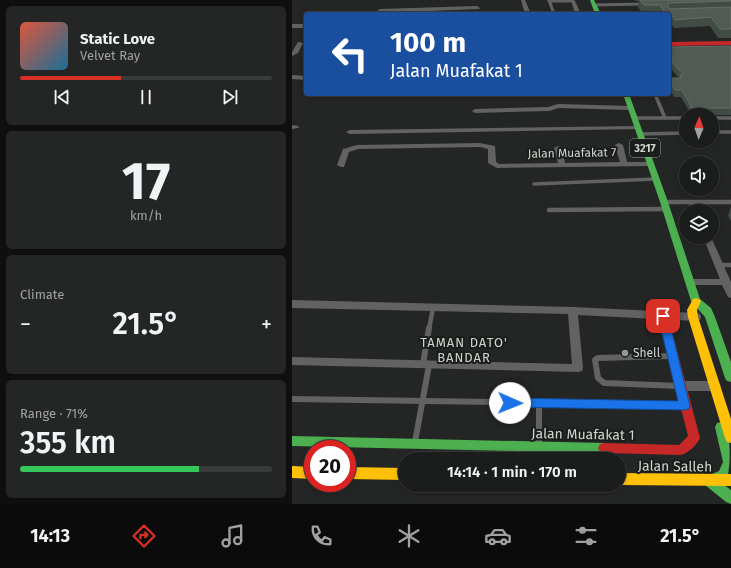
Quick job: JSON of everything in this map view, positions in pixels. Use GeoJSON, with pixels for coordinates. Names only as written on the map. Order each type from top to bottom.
{"type":"FeatureCollection","features":[{"type":"Feature","properties":{"kind":"main road"},"geometry":{"type":"LineString","coordinates":[[593,2],[597,12]]}},
{"type":"Feature","properties":{"kind":"main road"},"geometry":{"type":"LineString","coordinates":[[671,44],[731,43]]}},
{"type":"Feature","properties":{"kind":"main road","name":"3217"},"geometry":{"type":"LineString","coordinates":[[627,96],[665,205],[696,302],[707,311],[710,317],[731,378]]}},
{"type":"Feature","properties":{"kind":"main road","name":"3217"},"geometry":{"type":"LineString","coordinates":[[696,302],[692,310],[693,317],[731,438]]}},
{"type":"Feature","properties":{"kind":"main road","name":"Jalan Muafakat 1"},"geometry":{"type":"LineString","coordinates":[[292,441],[681,450],[694,438],[684,406],[663,316]]}},
{"type":"Feature","properties":{"kind":"main road"},"geometry":{"type":"LineString","coordinates":[[709,480],[724,475],[729,462],[719,421],[721,406]]}},
{"type":"Feature","properties":{"kind":"main road"},"geometry":{"type":"LineString","coordinates":[[292,472],[304,473]]}},
{"type":"Feature","properties":{"kind":"main road"},"geometry":{"type":"LineString","coordinates":[[356,473],[398,474]]}},
{"type":"Feature","properties":{"kind":"main road","name":"Jalan Salleh"},"geometry":{"type":"LineString","coordinates":[[626,479],[731,480]]}},
{"type":"Feature","properties":{"kind":"main road"},"geometry":{"type":"LineString","coordinates":[[709,480],[731,498]]}},
{"type":"Feature","properties":{"kind":"street"},"geometry":{"type":"LineString","coordinates":[[476,0],[478,12]]}},
{"type":"Feature","properties":{"kind":"street"},"geometry":{"type":"LineString","coordinates":[[524,0],[527,12]]}},
{"type":"Feature","properties":{"kind":"street"},"geometry":{"type":"LineString","coordinates":[[573,1],[577,12]]}},
{"type":"Feature","properties":{"kind":"street"},"geometry":{"type":"LineString","coordinates":[[379,4],[379,12],[427,12],[477,8]]}},
{"type":"Feature","properties":{"kind":"street"},"geometry":{"type":"LineString","coordinates":[[292,26],[304,26]]}},
{"type":"Feature","properties":{"kind":"street"},"geometry":{"type":"LineString","coordinates":[[292,54],[296,52],[300,43]]}},
{"type":"Feature","properties":{"kind":"street"},"geometry":{"type":"LineString","coordinates":[[292,77],[304,78]]}},
{"type":"Feature","properties":{"kind":"street"},"geometry":{"type":"LineString","coordinates":[[476,111],[549,109],[558,106],[631,108]]}},
{"type":"Feature","properties":{"kind":"street"},"geometry":{"type":"LineString","coordinates":[[350,132],[639,131]]}},
{"type":"Feature","properties":{"kind":"street","name":"Jalan Muafakat 7"},"geometry":{"type":"LineString","coordinates":[[341,165],[346,151],[356,147],[480,145],[492,148],[492,164],[494,165],[650,164]]}},
{"type":"Feature","properties":{"kind":"street"},"geometry":{"type":"LineString","coordinates":[[619,145],[624,164]]}},
{"type":"Feature","properties":{"kind":"street"},"geometry":{"type":"LineString","coordinates":[[558,148],[562,165]]}},
{"type":"Feature","properties":{"kind":"street"},"geometry":{"type":"LineString","coordinates":[[710,244],[731,295]]}},
{"type":"Feature","properties":{"kind":"street"},"geometry":{"type":"LineString","coordinates":[[690,282],[726,282]]}},
{"type":"Feature","properties":{"kind":"street"},"geometry":{"type":"LineString","coordinates":[[292,304],[573,311],[710,317]]}},
{"type":"Feature","properties":{"kind":"street"},"geometry":{"type":"LineString","coordinates":[[292,361],[578,368],[573,311]]}},
{"type":"Feature","properties":{"kind":"street"},"geometry":{"type":"LineString","coordinates":[[679,386],[715,386]]}},
{"type":"Feature","properties":{"kind":"lane"},"geometry":{"type":"LineString","coordinates":[[553,12],[549,1],[573,1]]}},
{"type":"Feature","properties":{"kind":"lane"},"geometry":{"type":"LineString","coordinates":[[593,2],[648,4]]}},
{"type":"Feature","properties":{"kind":"lane"},"geometry":{"type":"LineString","coordinates":[[656,96],[665,118]]}},
{"type":"Feature","properties":{"kind":"lane"},"geometry":{"type":"LineString","coordinates":[[635,118],[679,118]]}},
{"type":"Feature","properties":{"kind":"lane"},"geometry":{"type":"LineString","coordinates":[[719,118],[731,118]]}},
{"type":"Feature","properties":{"kind":"lane"},"geometry":{"type":"LineString","coordinates":[[639,131],[679,133]]}},
{"type":"Feature","properties":{"kind":"lane"},"geometry":{"type":"LineString","coordinates":[[719,132],[731,132]]}},
{"type":"Feature","properties":{"kind":"lane"},"geometry":{"type":"LineString","coordinates":[[534,184],[656,179]]}},
{"type":"Feature","properties":{"kind":"lane"},"geometry":{"type":"LineString","coordinates":[[717,204],[731,202]]}},
{"type":"Feature","properties":{"kind":"lane"},"geometry":{"type":"LineString","coordinates":[[550,210],[665,205],[679,206]]}},
{"type":"Feature","properties":{"kind":"lane"},"geometry":{"type":"LineString","coordinates":[[719,265],[731,264]]}},
{"type":"Feature","properties":{"kind":"lane"},"geometry":{"type":"LineString","coordinates":[[415,444],[423,402],[433,308]]}},
{"type":"Feature","properties":{"kind":"lane"},"geometry":{"type":"LineString","coordinates":[[672,356],[598,358],[595,360],[598,378],[604,383],[679,386]]}},
{"type":"Feature","properties":{"kind":"lane"},"geometry":{"type":"LineString","coordinates":[[292,399],[684,406]]}},
{"type":"Feature","properties":{"kind":"lane"},"geometry":{"type":"LineString","coordinates":[[539,404],[539,447]]}},
{"type":"Feature","properties":{"kind":"building"},"geometry":{"type":"Polygon","coordinates":[[[640,0],[731,0],[669,3],[667,6],[670,9],[731,7],[731,29],[720,29],[711,17],[675,20],[671,15],[671,12],[665,12],[660,5],[644,5],[640,0]]]}},
{"type":"Feature","properties":{"kind":"building"},"geometry":{"type":"Polygon","coordinates":[[[731,46],[731,108],[691,108],[682,90],[675,90],[671,83],[671,78],[681,78],[680,75],[684,75],[671,61],[671,47],[731,46]]]}},
{"type":"Feature","properties":{"kind":"traffic: fast"},"geometry":{"type":"LineString","coordinates":[[592,0],[597,12]]}},
{"type":"Feature","properties":{"kind":"traffic: fast"},"geometry":{"type":"LineString","coordinates":[[627,96],[664,202],[696,301],[707,311],[710,317],[731,378]]}},
{"type":"Feature","properties":{"kind":"traffic: fast"},"geometry":{"type":"LineString","coordinates":[[709,481],[723,475],[729,462],[721,427]]}},
{"type":"Feature","properties":{"kind":"traffic: fast"},"geometry":{"type":"LineString","coordinates":[[292,441],[604,448]]}},
{"type":"Feature","properties":{"kind":"traffic: fast"},"geometry":{"type":"LineString","coordinates":[[709,481],[731,498]]}},
{"type":"Feature","properties":{"kind":"traffic: slow"},"geometry":{"type":"LineString","coordinates":[[696,301],[692,310],[693,317],[731,438]]}},
{"type":"Feature","properties":{"kind":"traffic: slow"},"geometry":{"type":"LineString","coordinates":[[292,472],[304,473]]}},
{"type":"Feature","properties":{"kind":"traffic: slow"},"geometry":{"type":"LineString","coordinates":[[356,473],[398,474]]}},
{"type":"Feature","properties":{"kind":"traffic: slow"},"geometry":{"type":"LineString","coordinates":[[626,479],[731,480]]}},
{"type":"Feature","properties":{"kind":"traffic: jam"},"geometry":{"type":"LineString","coordinates":[[671,44],[731,43]]}},
{"type":"Feature","properties":{"kind":"traffic: jam"},"geometry":{"type":"LineString","coordinates":[[604,448],[681,450],[694,438],[663,316]]}},
{"type":"Feature","properties":{"kind":"place","name":"Shell"},"geometry":{"type":"Point","coordinates":[625,353]}},
{"type":"Feature","properties":{"kind":"district","name":"TAMAN DATO' BANDAR"},"geometry":{"type":"Point","coordinates":[464,350]}},
{"type":"Feature","properties":{"kind":"route"},"geometry":{"type":"LineString","coordinates":[[510,403],[684,406],[663,316]]}}]}
